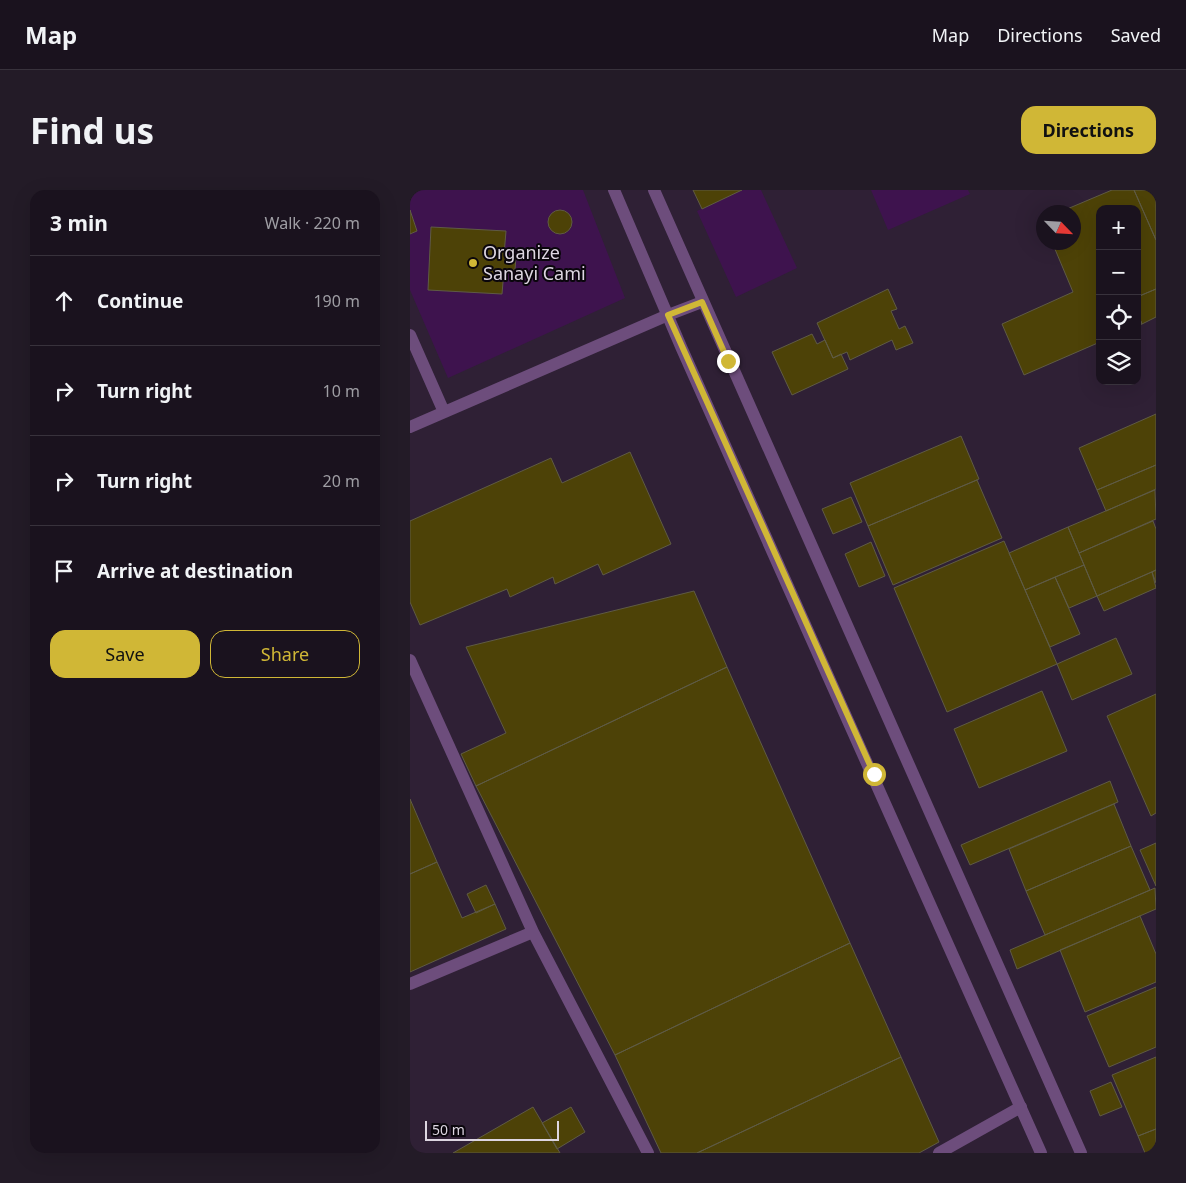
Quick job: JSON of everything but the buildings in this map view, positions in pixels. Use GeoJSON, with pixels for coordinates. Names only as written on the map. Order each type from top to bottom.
{"type":"FeatureCollection","features":[{"type":"Feature","properties":{"kind":"street"},"geometry":{"type":"LineString","coordinates":[[614,190],[1041,1153]]}},
{"type":"Feature","properties":{"kind":"street"},"geometry":{"type":"LineString","coordinates":[[654,190],[702,302],[1081,1153]]}},
{"type":"Feature","properties":{"kind":"street"},"geometry":{"type":"LineString","coordinates":[[410,427],[702,302]]}},
{"type":"Feature","properties":{"kind":"street"},"geometry":{"type":"LineString","coordinates":[[410,335],[444,412]]}},
{"type":"Feature","properties":{"kind":"street"},"geometry":{"type":"LineString","coordinates":[[410,660],[533,932],[648,1153]]}},
{"type":"Feature","properties":{"kind":"street"},"geometry":{"type":"LineString","coordinates":[[410,984],[533,932]]}},
{"type":"Feature","properties":{"kind":"street"},"geometry":{"type":"LineString","coordinates":[[938,1153],[1021,1107]]}},
{"type":"Feature","properties":{"kind":"shaded area"},"geometry":{"type":"Polygon","coordinates":[[[410,190],[1156,190],[1156,1153],[410,1153],[410,190]]]}},
{"type":"Feature","properties":{"kind":"shaded area"},"geometry":{"type":"Polygon","coordinates":[[[410,190],[583,190],[625,298],[448,378],[410,290],[410,190]]]}},
{"type":"Feature","properties":{"kind":"shaded area"},"geometry":{"type":"Polygon","coordinates":[[[742,190],[761,190],[797,268],[736,297],[697,211],[742,190]]]}},
{"type":"Feature","properties":{"kind":"shaded area"},"geometry":{"type":"Polygon","coordinates":[[[871,190],[968,190],[970,194],[888,230],[871,190]]]}},
{"type":"Feature","properties":{"kind":"place","name":"Organize Sanayi Cami"},"geometry":{"type":"Point","coordinates":[473,263]}},
{"type":"Feature","properties":{"kind":"route"},"geometry":{"type":"LineString","coordinates":[[728,361],[702,302],[668,315],[874,774]]}}]}
